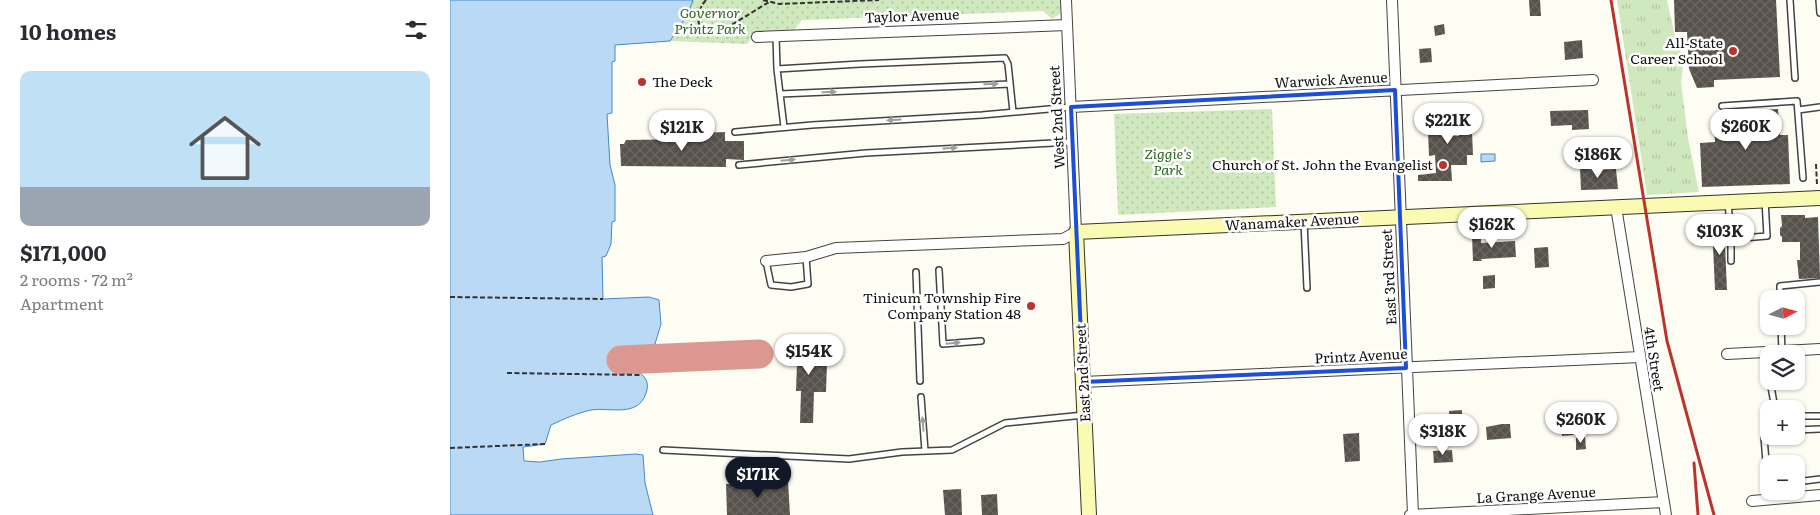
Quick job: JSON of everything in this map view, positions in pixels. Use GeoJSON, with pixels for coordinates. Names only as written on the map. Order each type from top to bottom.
{"type":"FeatureCollection","features":[{"type":"Feature","properties":{"kind":"street","name":"West 2nd Street"},"geometry":{"type":"LineString","coordinates":[[1066,0],[1076,232]]}},
{"type":"Feature","properties":{"kind":"street","name":"East 3rd Street"},"geometry":{"type":"LineString","coordinates":[[1392,0],[1412,515]]}},
{"type":"Feature","properties":{"kind":"street","name":"Taylor Avenue"},"geometry":{"type":"LineString","coordinates":[[757,37],[1067,24]]}},
{"type":"Feature","properties":{"kind":"street","name":"Warwick Avenue"},"geometry":{"type":"LineString","coordinates":[[1071,107],[1593,80]]}},
{"type":"Feature","properties":{"kind":"street","name":"Wanamaker Avenue"},"geometry":{"type":"LineString","coordinates":[[766,261],[806,257],[836,248],[1063,239],[1076,232],[1765,200],[1818,191]]}},
{"type":"Feature","properties":{"kind":"street","name":"4th Street"},"geometry":{"type":"LineString","coordinates":[[1616,207],[1666,515]]}},
{"type":"Feature","properties":{"kind":"street","name":"East 2nd Street"},"geometry":{"type":"LineString","coordinates":[[1076,232],[1089,515]]}},
{"type":"Feature","properties":{"kind":"street"},"geometry":{"type":"LineString","coordinates":[[1805,350],[1820,349]]}},
{"type":"Feature","properties":{"kind":"street"},"geometry":{"type":"LineString","coordinates":[[1727,354],[1760,352]]}},
{"type":"Feature","properties":{"kind":"street","name":"Printz Avenue"},"geometry":{"type":"LineString","coordinates":[[1083,382],[1640,357]]}},
{"type":"Feature","properties":{"kind":"street"},"geometry":{"type":"LineString","coordinates":[[1805,496],[1820,495]]}},
{"type":"Feature","properties":{"kind":"street"},"geometry":{"type":"LineString","coordinates":[[1752,501],[1768,500]]}},
{"type":"Feature","properties":{"kind":"street","name":"La Grange Avenue"},"geometry":{"type":"LineString","coordinates":[[1412,515],[1664,502]]}},
{"type":"Feature","properties":{"kind":"lane"},"geometry":{"type":"LineString","coordinates":[[1790,0],[1795,78]]}},
{"type":"Feature","properties":{"kind":"lane"},"geometry":{"type":"LineString","coordinates":[[1819,0],[1820,13]]}},
{"type":"Feature","properties":{"kind":"lane"},"geometry":{"type":"LineString","coordinates":[[776,36],[777,69],[784,127]]}},
{"type":"Feature","properties":{"kind":"lane"},"geometry":{"type":"LineString","coordinates":[[777,69],[1005,58],[1008,64],[1013,112]]}},
{"type":"Feature","properties":{"kind":"lane"},"geometry":{"type":"LineString","coordinates":[[780,94],[1010,84]]}},
{"type":"Feature","properties":{"kind":"lane"},"geometry":{"type":"LineString","coordinates":[[1722,106],[1797,101],[1803,178]]}},
{"type":"Feature","properties":{"kind":"lane"},"geometry":{"type":"LineString","coordinates":[[735,132],[1071,107]]}},
{"type":"Feature","properties":{"kind":"lane"},"geometry":{"type":"LineString","coordinates":[[1798,110],[1820,107]]}},
{"type":"Feature","properties":{"kind":"lane"},"geometry":{"type":"LineString","coordinates":[[739,165],[866,153],[1072,142]]}},
{"type":"Feature","properties":{"kind":"lane"},"geometry":{"type":"LineString","coordinates":[[1731,239],[1767,236],[1765,200]]}},
{"type":"Feature","properties":{"kind":"lane"},"geometry":{"type":"LineString","coordinates":[[1728,202],[1731,260]]}},
{"type":"Feature","properties":{"kind":"lane"},"geometry":{"type":"LineString","coordinates":[[1304,221],[1307,288]]}},
{"type":"Feature","properties":{"kind":"lane"},"geometry":{"type":"LineString","coordinates":[[766,261],[771,285],[791,287],[808,284],[806,257]]}},
{"type":"Feature","properties":{"kind":"lane"},"geometry":{"type":"LineString","coordinates":[[939,270],[943,344],[981,341]]}},
{"type":"Feature","properties":{"kind":"lane"},"geometry":{"type":"LineString","coordinates":[[916,272],[920,381]]}},
{"type":"Feature","properties":{"kind":"lane"},"geometry":{"type":"LineString","coordinates":[[1780,290],[1780,286],[1820,282]]}},
{"type":"Feature","properties":{"kind":"lane"},"geometry":{"type":"LineString","coordinates":[[921,397],[925,451]]}},
{"type":"Feature","properties":{"kind":"lane"},"geometry":{"type":"LineString","coordinates":[[663,450],[850,459],[952,450],[1005,423],[1085,415]]}},
{"type":"Feature","properties":{"kind":"lane"},"geometry":{"type":"LineString","coordinates":[[1805,416],[1820,416]]}},
{"type":"Feature","properties":{"kind":"lane"},"geometry":{"type":"LineString","coordinates":[[1805,430],[1820,429],[1820,436]]}},
{"type":"Feature","properties":{"kind":"lane"},"geometry":{"type":"LineString","coordinates":[[1805,481],[1820,479]]}},
{"type":"Feature","properties":{"kind":"path"},"geometry":{"type":"LineString","coordinates":[[706,0],[699,12],[698,22],[700,29],[710,35],[720,32],[769,2]]}},
{"type":"Feature","properties":{"kind":"path"},"geometry":{"type":"LineString","coordinates":[[764,0],[779,4],[879,0]]}},
{"type":"Feature","properties":{"kind":"path"},"geometry":{"type":"LineString","coordinates":[[1816,164],[1820,161]]}},
{"type":"Feature","properties":{"kind":"path"},"geometry":{"type":"LineString","coordinates":[[1816,164],[1820,165]]}},
{"type":"Feature","properties":{"kind":"path"},"geometry":{"type":"LineString","coordinates":[[1816,164],[1818,191]]}},
{"type":"Feature","properties":{"kind":"path"},"geometry":{"type":"LineString","coordinates":[[450,297],[603,299]]}},
{"type":"Feature","properties":{"kind":"path"},"geometry":{"type":"LineString","coordinates":[[507,373],[642,375]]}},
{"type":"Feature","properties":{"kind":"path"},"geometry":{"type":"LineString","coordinates":[[450,448],[545,444]]}},
{"type":"Feature","properties":{"kind":"highlighted area"},"geometry":{"type":"Polygon","coordinates":[[[1395,90],[1406,368],[1083,382],[1071,107],[1395,90]]]}},
{"type":"Feature","properties":{"kind":"green space","name":"Governor Printz Park"},"geometry":{"type":"Polygon","coordinates":[[[693,0],[1062,0],[1061,13],[1052,19],[1043,11],[802,20],[794,30],[760,31],[747,44],[670,41],[688,14],[693,0]]]}},
{"type":"Feature","properties":{"kind":"green space"},"geometry":{"type":"Polygon","coordinates":[[[1617,0],[1667,0],[1676,41],[1684,60],[1681,82],[1688,138],[1699,192],[1647,195],[1617,0]]]}},
{"type":"Feature","properties":{"kind":"green space","name":"Ziggie's Park"},"geometry":{"type":"Polygon","coordinates":[[[1272,109],[1276,207],[1118,215],[1114,114],[1272,109]]]}},
{"type":"Feature","properties":{"kind":"water"},"geometry":{"type":"Polygon","coordinates":[[[450,0],[693,0],[688,14],[670,41],[615,45],[615,61],[612,62],[612,113],[607,114],[610,165],[615,185],[615,221],[612,222],[611,244],[606,256],[602,257],[603,299],[649,297],[659,300],[661,324],[655,344],[631,350],[621,360],[645,378],[647,381],[646,393],[637,406],[630,409],[598,409],[576,414],[551,425],[545,444],[523,447],[524,461],[540,462],[561,459],[643,455],[645,483],[653,515],[450,515],[450,0]]]}},
{"type":"Feature","properties":{"kind":"water"},"geometry":{"type":"Polygon","coordinates":[[[1481,154],[1495,154],[1495,161],[1481,162],[1481,154]]]}},
{"type":"Feature","properties":{"kind":"building"},"geometry":{"type":"Polygon","coordinates":[[[1529,0],[1540,0],[1541,16],[1530,16],[1529,0]]]}},
{"type":"Feature","properties":{"kind":"building","name":"All-State Career School"},"geometry":{"type":"Polygon","coordinates":[[[1674,0],[1776,0],[1780,77],[1714,80],[1714,87],[1697,88],[1689,69],[1687,32],[1675,32],[1674,0]]]}},
{"type":"Feature","properties":{"kind":"building"},"geometry":{"type":"Polygon","coordinates":[[[1444,24],[1445,34],[1435,36],[1434,26],[1444,24]]]}},
{"type":"Feature","properties":{"kind":"building"},"geometry":{"type":"Polygon","coordinates":[[[1582,40],[1583,58],[1565,60],[1564,42],[1582,40]]]}},
{"type":"Feature","properties":{"kind":"building"},"geometry":{"type":"Polygon","coordinates":[[[1431,48],[1432,62],[1420,63],[1419,49],[1431,48]]]}},
{"type":"Feature","properties":{"kind":"building"},"geometry":{"type":"Polygon","coordinates":[[[1471,108],[1473,155],[1467,155],[1467,165],[1451,165],[1452,181],[1418,181],[1418,175],[1436,173],[1435,155],[1429,156],[1428,131],[1424,130],[1424,111],[1438,111],[1439,135],[1459,136],[1458,109],[1471,108]]]}},
{"type":"Feature","properties":{"kind":"building"},"geometry":{"type":"Polygon","coordinates":[[[1778,109],[1780,135],[1788,135],[1790,184],[1702,187],[1700,143],[1715,142],[1714,116],[1724,116],[1724,112],[1778,109]]]}},
{"type":"Feature","properties":{"kind":"building"},"geometry":{"type":"Polygon","coordinates":[[[1588,110],[1589,129],[1572,130],[1572,125],[1551,126],[1550,111],[1588,110]]]}},
{"type":"Feature","properties":{"kind":"building"},"geometry":{"type":"Polygon","coordinates":[[[725,132],[725,141],[744,141],[744,160],[726,159],[726,167],[621,166],[620,144],[624,144],[626,140],[697,139],[697,133],[725,132]]]}},
{"type":"Feature","properties":{"kind":"building"},"geometry":{"type":"Polygon","coordinates":[[[1592,167],[1593,170],[1616,169],[1618,189],[1581,190],[1580,168],[1592,167]]]}},
{"type":"Feature","properties":{"kind":"building"},"geometry":{"type":"Polygon","coordinates":[[[1781,215],[1805,215],[1805,218],[1818,217],[1820,278],[1799,279],[1797,260],[1800,260],[1800,242],[1782,242],[1780,235],[1780,228],[1782,226],[1781,215]]]}},
{"type":"Feature","properties":{"kind":"building"},"geometry":{"type":"Polygon","coordinates":[[[1724,222],[1727,290],[1715,290],[1712,223],[1724,222]]]}},
{"type":"Feature","properties":{"kind":"building"},"geometry":{"type":"Polygon","coordinates":[[[1481,235],[1481,243],[1515,241],[1516,257],[1473,261],[1472,236],[1481,235]]]}},
{"type":"Feature","properties":{"kind":"building"},"geometry":{"type":"Polygon","coordinates":[[[1548,247],[1549,267],[1535,268],[1534,248],[1548,247]]]}},
{"type":"Feature","properties":{"kind":"building"},"geometry":{"type":"Polygon","coordinates":[[[1495,275],[1495,288],[1483,289],[1483,276],[1495,275]]]}},
{"type":"Feature","properties":{"kind":"building"},"geometry":{"type":"Polygon","coordinates":[[[798,335],[816,336],[815,363],[827,364],[826,392],[814,392],[813,423],[800,423],[801,391],[796,391],[798,335]]]}},
{"type":"Feature","properties":{"kind":"building"},"geometry":{"type":"Polygon","coordinates":[[[1462,410],[1462,424],[1450,424],[1449,411],[1462,410]]]}},
{"type":"Feature","properties":{"kind":"building"},"geometry":{"type":"Polygon","coordinates":[[[1572,422],[1573,435],[1562,436],[1561,423],[1572,422]]]}},
{"type":"Feature","properties":{"kind":"building"},"geometry":{"type":"Polygon","coordinates":[[[1510,424],[1511,438],[1487,440],[1486,427],[1510,424]]]}},
{"type":"Feature","properties":{"kind":"building"},"geometry":{"type":"Polygon","coordinates":[[[1359,433],[1360,461],[1345,462],[1343,434],[1359,433]]]}},
{"type":"Feature","properties":{"kind":"building"},"geometry":{"type":"Polygon","coordinates":[[[1585,437],[1586,449],[1576,450],[1576,438],[1585,437]]]}},
{"type":"Feature","properties":{"kind":"building"},"geometry":{"type":"Polygon","coordinates":[[[1452,450],[1453,462],[1434,463],[1433,451],[1452,450]]]}},
{"type":"Feature","properties":{"kind":"building"},"geometry":{"type":"Polygon","coordinates":[[[788,481],[790,515],[727,515],[726,484],[788,481]]]}},
{"type":"Feature","properties":{"kind":"building"},"geometry":{"type":"Polygon","coordinates":[[[961,489],[962,515],[945,515],[943,490],[961,489]]]}},
{"type":"Feature","properties":{"kind":"building"},"geometry":{"type":"Polygon","coordinates":[[[997,494],[998,515],[982,515],[981,495],[997,494]]]}},
{"type":"Feature","properties":{"kind":"taxiway"},"geometry":{"type":"LineString","coordinates":[[621,360],[759,354]]}},
{"type":"Feature","properties":{"kind":"railway"},"geometry":{"type":"LineString","coordinates":[[1611,0],[1667,341],[1714,515]]}},
{"type":"Feature","properties":{"kind":"railway"},"geometry":{"type":"LineString","coordinates":[[1694,463],[1698,515]]}},
{"type":"Feature","properties":{"kind":"place","name":"All-State Career School"},"geometry":{"type":"Point","coordinates":[1733,51]}},
{"type":"Feature","properties":{"kind":"place","name":"The Deck"},"geometry":{"type":"Point","coordinates":[642,82]}},
{"type":"Feature","properties":{"kind":"place","name":"Church of St. John the Evangelist"},"geometry":{"type":"Point","coordinates":[1443,165]}},
{"type":"Feature","properties":{"kind":"place","name":"Tinicum Township Fire Company Station 48"},"geometry":{"type":"Point","coordinates":[1031,306]}}]}
